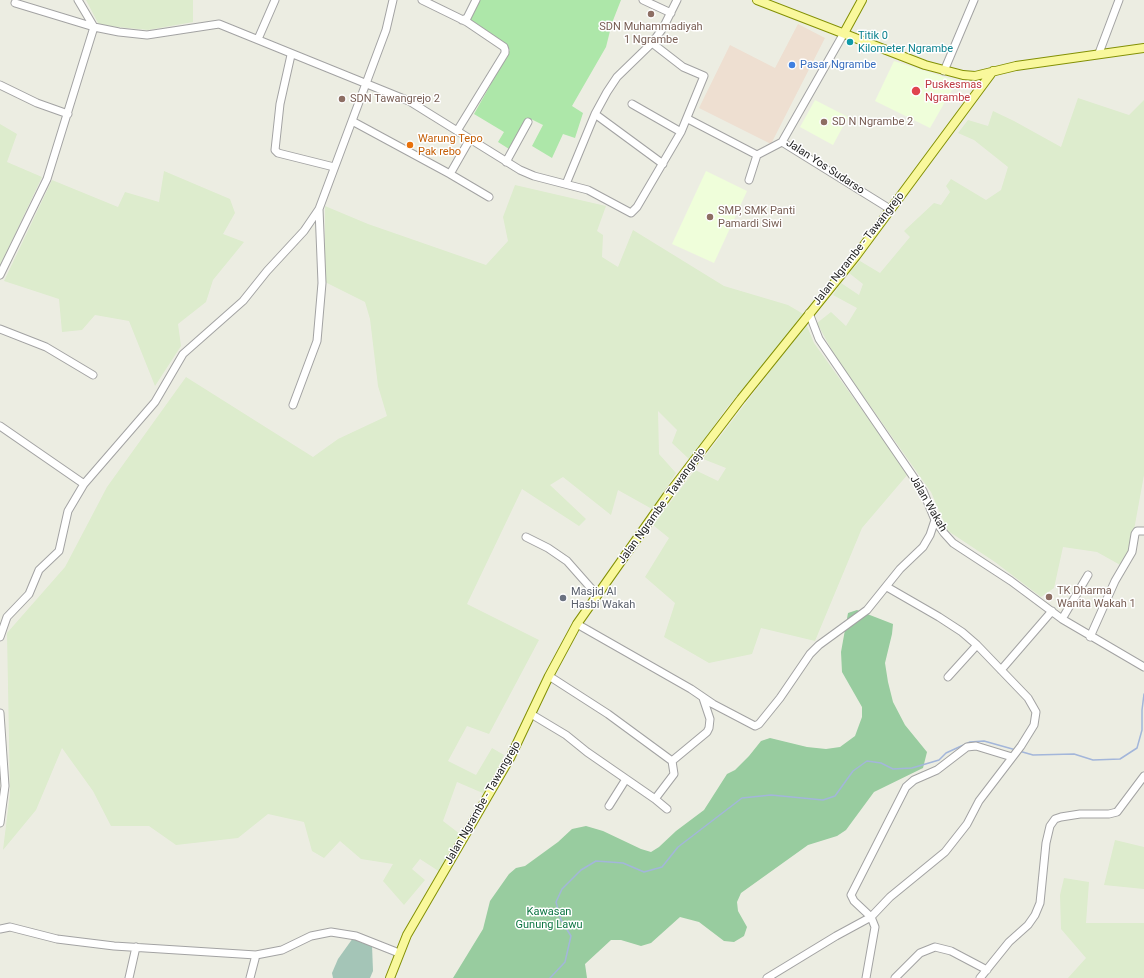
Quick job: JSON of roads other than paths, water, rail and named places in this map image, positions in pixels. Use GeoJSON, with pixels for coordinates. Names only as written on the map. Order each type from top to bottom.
{"type":"FeatureCollection","features":[{"type":"Feature","properties":{"kind":"main road"},"geometry":{"type":"LineString","coordinates":[[757,0],[925,65],[944,71],[975,76],[1016,66],[1144,48]]}},
{"type":"Feature","properties":{"kind":"main road"},"geometry":{"type":"LineString","coordinates":[[844,33],[862,0]]}},
{"type":"Feature","properties":{"kind":"main road","name":"Jalan Ngrambe - Tawangrejo"},"geometry":{"type":"LineString","coordinates":[[390,978],[399,953],[424,905],[510,758],[549,676],[577,624],[667,496],[890,209],[994,72]]}},
{"type":"Feature","properties":{"kind":"street"},"geometry":{"type":"LineString","coordinates":[[0,275],[47,179],[94,27],[78,0]]}},
{"type":"Feature","properties":{"kind":"street"},"geometry":{"type":"LineString","coordinates":[[258,39],[275,0]]}},
{"type":"Feature","properties":{"kind":"street"},"geometry":{"type":"LineString","coordinates":[[0,637],[7,617],[29,594],[39,570],[59,551],[68,511],[84,484],[155,402],[183,354],[242,301],[304,231],[319,209],[386,30],[393,0]]}},
{"type":"Feature","properties":{"kind":"street"},"geometry":{"type":"LineString","coordinates":[[422,0],[434,3],[504,47],[505,53],[457,131]]}},
{"type":"Feature","properties":{"kind":"street"},"geometry":{"type":"LineString","coordinates":[[462,20],[467,18],[476,0]]}},
{"type":"Feature","properties":{"kind":"street"},"geometry":{"type":"LineString","coordinates":[[643,0],[671,13]]}},
{"type":"Feature","properties":{"kind":"street"},"geometry":{"type":"LineString","coordinates":[[566,184],[595,114],[617,77],[652,43],[664,28],[677,0]]}},
{"type":"Feature","properties":{"kind":"street"},"geometry":{"type":"LineString","coordinates":[[944,71],[974,0]]}},
{"type":"Feature","properties":{"kind":"street"},"geometry":{"type":"LineString","coordinates":[[1099,54],[1119,0]]}},
{"type":"Feature","properties":{"kind":"street"},"geometry":{"type":"LineString","coordinates":[[15,3],[94,27],[119,32],[147,35],[219,24],[258,39],[291,55],[409,101],[506,162],[534,176],[588,190],[631,213],[637,207],[681,132],[704,76],[683,67],[652,43]]}},
{"type":"Feature","properties":{"kind":"street","name":"Jalan Yos Sudarso"},"geometry":{"type":"LineString","coordinates":[[844,33],[788,134],[782,142],[890,209]]}},
{"type":"Feature","properties":{"kind":"street"},"geometry":{"type":"LineString","coordinates":[[291,55],[280,104],[275,150],[278,153],[334,167]]}},
{"type":"Feature","properties":{"kind":"street"},"geometry":{"type":"LineString","coordinates":[[0,85],[37,103],[68,114]]}},
{"type":"Feature","properties":{"kind":"street"},"geometry":{"type":"LineString","coordinates":[[632,104],[681,132]]}},
{"type":"Feature","properties":{"kind":"street"},"geometry":{"type":"LineString","coordinates":[[595,114],[662,164]]}},
{"type":"Feature","properties":{"kind":"street"},"geometry":{"type":"LineString","coordinates":[[688,118],[757,155]]}},
{"type":"Feature","properties":{"kind":"street"},"geometry":{"type":"LineString","coordinates":[[352,121],[489,197]]}},
{"type":"Feature","properties":{"kind":"street"},"geometry":{"type":"LineString","coordinates":[[506,162],[528,122]]}},
{"type":"Feature","properties":{"kind":"street"},"geometry":{"type":"LineString","coordinates":[[450,174],[470,139]]}},
{"type":"Feature","properties":{"kind":"street"},"geometry":{"type":"LineString","coordinates":[[749,180],[757,155],[782,142]]}},
{"type":"Feature","properties":{"kind":"street"},"geometry":{"type":"LineString","coordinates":[[293,405],[316,341],[322,282],[319,209]]}},
{"type":"Feature","properties":{"kind":"street","name":"Jalan Wakah"},"geometry":{"type":"LineString","coordinates":[[809,313],[819,339],[923,491],[935,520],[944,533],[954,543],[1011,581],[1062,619],[1090,637],[1143,666]]}},
{"type":"Feature","properties":{"kind":"street"},"geometry":{"type":"LineString","coordinates":[[0,329],[46,347],[93,374]]}},
{"type":"Feature","properties":{"kind":"street"},"geometry":{"type":"LineString","coordinates":[[0,426],[84,484]]}},
{"type":"Feature","properties":{"kind":"street"},"geometry":{"type":"LineString","coordinates":[[577,624],[684,685],[702,698],[750,725],[758,724],[780,698],[810,654],[819,645],[868,610],[887,588],[900,569],[923,547],[930,535],[935,520]]}},
{"type":"Feature","properties":{"kind":"street"},"geometry":{"type":"LineString","coordinates":[[1090,637],[1115,581],[1132,552],[1135,534],[1137,531],[1144,531]]}},
{"type":"Feature","properties":{"kind":"street"},"geometry":{"type":"LineString","coordinates":[[526,537],[548,548],[567,561],[597,595]]}},
{"type":"Feature","properties":{"kind":"street"},"geometry":{"type":"LineString","coordinates":[[1062,619],[1088,575]]}},
{"type":"Feature","properties":{"kind":"street"},"geometry":{"type":"LineString","coordinates":[[767,978],[836,936],[871,917],[890,897],[945,852],[967,824],[979,801],[1014,756],[1034,725],[1036,712],[1021,689],[977,645],[939,617],[887,588]]}},
{"type":"Feature","properties":{"kind":"street"},"geometry":{"type":"LineString","coordinates":[[1001,670],[1052,611]]}},
{"type":"Feature","properties":{"kind":"street"},"geometry":{"type":"LineString","coordinates":[[948,677],[977,645]]}},
{"type":"Feature","properties":{"kind":"street"},"geometry":{"type":"LineString","coordinates":[[549,676],[608,714],[672,761],[674,774],[655,800]]}},
{"type":"Feature","properties":{"kind":"street"},"geometry":{"type":"LineString","coordinates":[[672,761],[707,732],[709,728],[710,719],[702,698]]}},
{"type":"Feature","properties":{"kind":"street"},"geometry":{"type":"LineString","coordinates":[[0,713],[5,786],[0,823]]}},
{"type":"Feature","properties":{"kind":"street"},"geometry":{"type":"LineString","coordinates":[[531,714],[566,735],[667,809]]}},
{"type":"Feature","properties":{"kind":"street"},"geometry":{"type":"LineString","coordinates":[[866,978],[875,927],[871,917],[852,898],[852,890],[906,787],[914,780],[937,770],[967,748],[976,746],[1014,756]]}},
{"type":"Feature","properties":{"kind":"street"},"geometry":{"type":"LineString","coordinates":[[980,978],[1009,942],[1028,925],[1035,915],[1040,902],[1046,842],[1050,826],[1055,819],[1080,814],[1109,814],[1117,812],[1144,776]]}},
{"type":"Feature","properties":{"kind":"street"},"geometry":{"type":"LineString","coordinates":[[609,806],[626,779]]}},
{"type":"Feature","properties":{"kind":"street"},"geometry":{"type":"LineString","coordinates":[[0,929],[10,928],[57,939],[136,947],[256,955],[282,950],[310,936],[331,932],[356,936],[399,953]]}},
{"type":"Feature","properties":{"kind":"street"},"geometry":{"type":"LineString","coordinates":[[129,978],[136,947]]}},
{"type":"Feature","properties":{"kind":"street"},"geometry":{"type":"LineString","coordinates":[[895,978],[920,953],[935,947],[951,951],[987,970]]}},
{"type":"Feature","properties":{"kind":"street"},"geometry":{"type":"LineString","coordinates":[[250,978],[256,955]]}},
{"type":"Feature","properties":{"kind":"waterway"},"geometry":{"type":"LineString","coordinates":[[1019,751],[1033,755],[1074,754],[1093,760],[1120,759],[1137,748],[1142,730],[1144,694]]}},
{"type":"Feature","properties":{"kind":"waterway"},"geometry":{"type":"LineString","coordinates":[[550,978],[565,962],[571,936],[561,920],[556,902],[562,889],[581,870],[596,861],[623,863],[644,872],[662,867],[678,847],[742,798],[771,795],[823,800],[835,796],[853,771],[867,761],[881,763],[893,769],[912,768],[939,760],[946,753],[970,742],[984,741],[1016,750]]}},
{"type":"Feature","properties":{"kind":"place","name":"SDN Muhammadiyah 1 Ngrambe"},"geometry":{"type":"Point","coordinates":[651,14]}},
{"type":"Feature","properties":{"kind":"place","name":"Titik 0 Kilometer Ngrambe"},"geometry":{"type":"Point","coordinates":[850,42]}},
{"type":"Feature","properties":{"kind":"place","name":"Pasar Ngrambe"},"geometry":{"type":"Point","coordinates":[792,65]}},
{"type":"Feature","properties":{"kind":"place","name":"Puskesmas Ngrambe"},"geometry":{"type":"Point","coordinates":[916,91]}},
{"type":"Feature","properties":{"kind":"place","name":"SDN Tawangrejo 2"},"geometry":{"type":"Point","coordinates":[342,99]}},
{"type":"Feature","properties":{"kind":"place","name":"SD N Ngrambe 2"},"geometry":{"type":"Point","coordinates":[824,122]}},
{"type":"Feature","properties":{"kind":"place","name":"Warung Tepo Pak rebo"},"geometry":{"type":"Point","coordinates":[410,145]}},
{"type":"Feature","properties":{"kind":"place","name":"SMP, SMK Panti Pamardi Siwi"},"geometry":{"type":"Point","coordinates":[710,217]}},
{"type":"Feature","properties":{"kind":"place","name":"TK Dharma Wanita Wakah 1"},"geometry":{"type":"Point","coordinates":[1049,597]}},
{"type":"Feature","properties":{"kind":"place","name":"Masjid Al Hasbi Wakah"},"geometry":{"type":"Point","coordinates":[563,598]}},
{"type":"Feature","properties":{"kind":"park label","name":"Kawasan Gunung Lawu"},"geometry":{"type":"Point","coordinates":[549,918]}}]}
